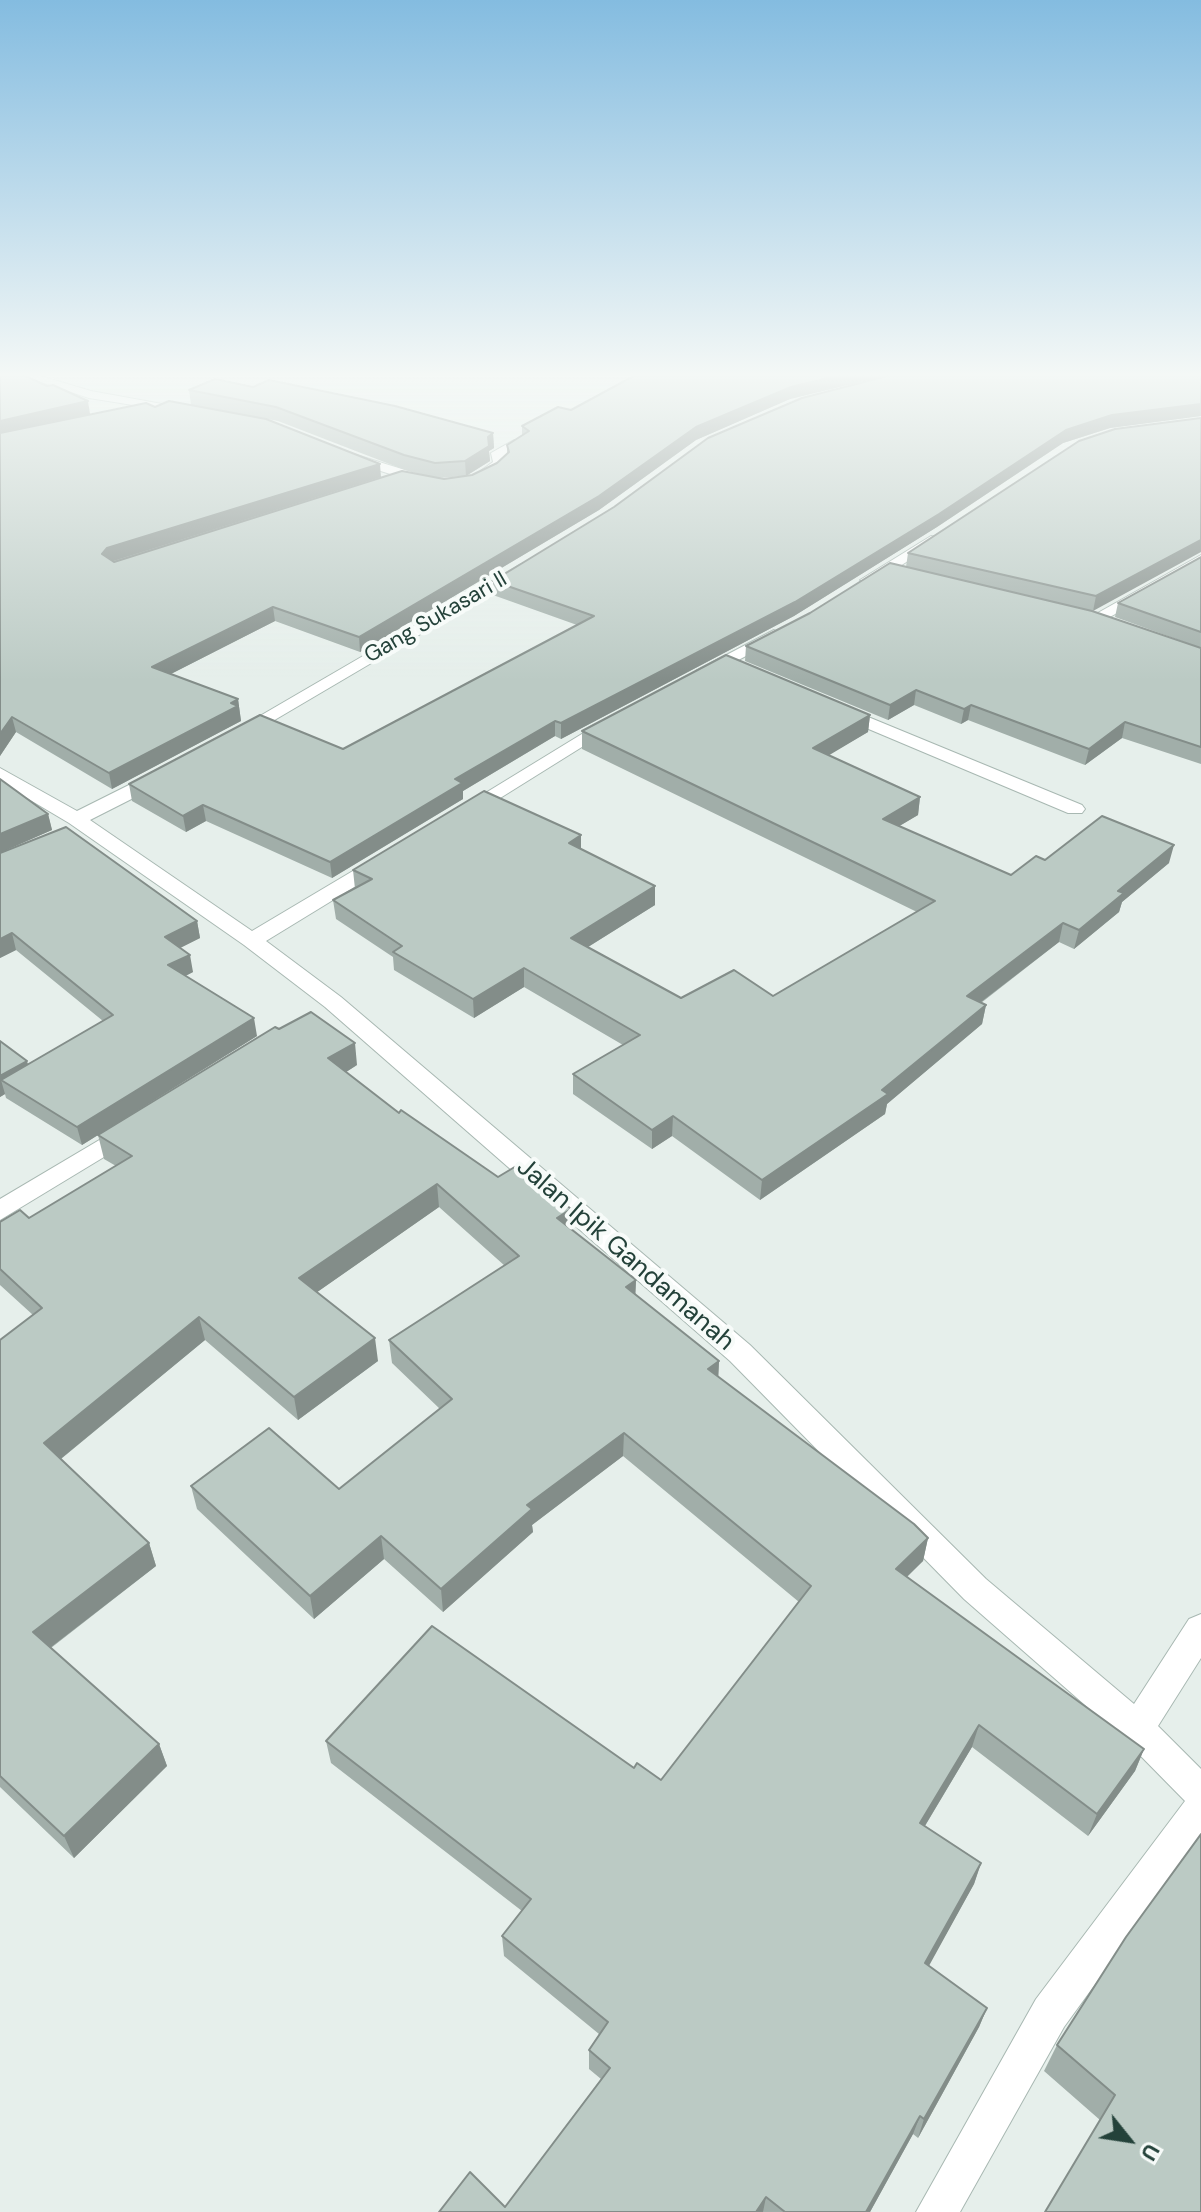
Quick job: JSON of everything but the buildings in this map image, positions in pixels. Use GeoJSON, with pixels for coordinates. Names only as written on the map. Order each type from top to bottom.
{"type":"FeatureCollection","features":[{"type":"Feature","properties":{"kind":"street"},"geometry":{"type":"LineString","coordinates":[[463,484],[486,475]]}},
{"type":"Feature","properties":{"kind":"street"},"geometry":{"type":"LineString","coordinates":[[380,485],[406,476],[435,483]]}},
{"type":"Feature","properties":{"kind":"street"},"geometry":{"type":"LineString","coordinates":[[850,591],[955,526]]}},
{"type":"Feature","properties":{"kind":"street","name":"Gang Sukasari II"},"geometry":{"type":"LineString","coordinates":[[226,741],[535,560]]}},
{"type":"Feature","properties":{"kind":"street"},"geometry":{"type":"LineString","coordinates":[[1121,628],[1088,617],[1201,560]]}},
{"type":"Feature","properties":{"kind":"street"},"geometry":{"type":"LineString","coordinates":[[886,569],[916,576]]}},
{"type":"Feature","properties":{"kind":"street"},"geometry":{"type":"LineString","coordinates":[[684,682],[788,628]]}},
{"type":"Feature","properties":{"kind":"street"},"geometry":{"type":"LineString","coordinates":[[723,661],[752,673]]}},
{"type":"Feature","properties":{"kind":"street"},"geometry":{"type":"LineString","coordinates":[[826,704],[1075,809]]}},
{"type":"Feature","properties":{"kind":"street"},"geometry":{"type":"LineString","coordinates":[[456,817],[620,716]]}},
{"type":"Feature","properties":{"kind":"street"},"geometry":{"type":"LineString","coordinates":[[57,839],[178,768]]}},
{"type":"Feature","properties":{"kind":"street","name":"Jalan Ipik Gandamanah"},"geometry":{"type":"LineString","coordinates":[[0,774],[81,823],[252,940],[333,1002],[740,1353],[975,1589],[1137,1729],[1201,1793]]}},
{"type":"Feature","properties":{"kind":"street"},"geometry":{"type":"LineString","coordinates":[[252,940],[401,850]]}},
{"type":"Feature","properties":{"kind":"street"},"geometry":{"type":"LineString","coordinates":[[308,1017],[333,1002]]}},
{"type":"Feature","properties":{"kind":"street"},"geometry":{"type":"LineString","coordinates":[[0,1211],[145,1121]]}},
{"type":"Feature","properties":{"kind":"street"},"geometry":{"type":"LineString","coordinates":[[1137,1729],[1201,1629]]}},
{"type":"Feature","properties":{"kind":"street"},"geometry":{"type":"LineString","coordinates":[[937,2212],[1050,2013],[1201,1809]]}}]}
